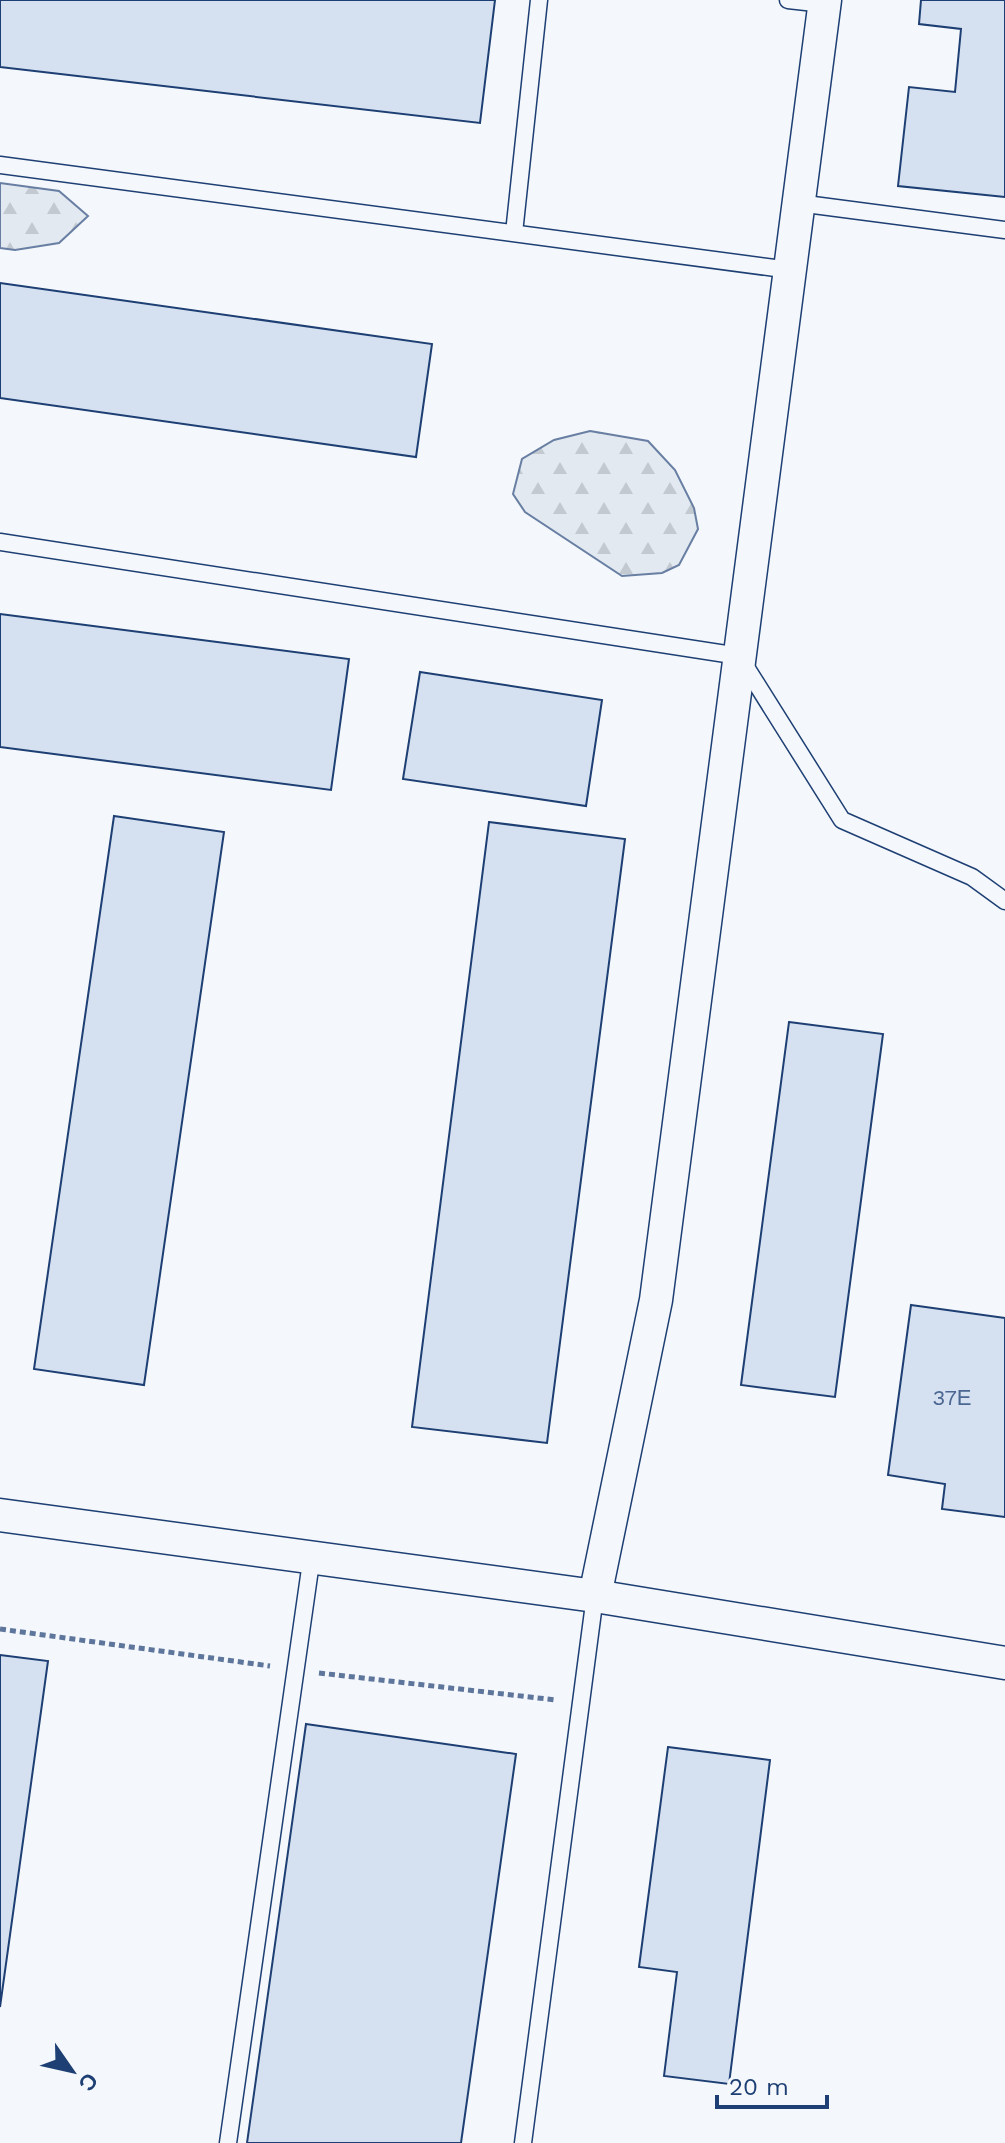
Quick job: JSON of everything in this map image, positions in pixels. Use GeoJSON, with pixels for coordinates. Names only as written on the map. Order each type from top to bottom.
{"type":"FeatureCollection","features":[{"type":"Feature","properties":{"kind":"street"},"geometry":{"type":"LineString","coordinates":[[595,1596],[656,1300],[824,2]]}},
{"type":"Feature","properties":{"kind":"street"},"geometry":{"type":"LineString","coordinates":[[0,1515],[312,1555],[595,1596],[1005,1663]]}},
{"type":"Feature","properties":{"kind":"lane"},"geometry":{"type":"LineString","coordinates":[[514,233],[539,0]]}},
{"type":"Feature","properties":{"kind":"lane"},"geometry":{"type":"LineString","coordinates":[[788,0],[824,2]]}},
{"type":"Feature","properties":{"kind":"lane"},"geometry":{"type":"LineString","coordinates":[[0,165],[790,270]]}},
{"type":"Feature","properties":{"kind":"lane"},"geometry":{"type":"LineString","coordinates":[[798,203],[1005,230]]}},
{"type":"Feature","properties":{"kind":"lane"},"geometry":{"type":"LineString","coordinates":[[0,542],[739,656],[842,820],[972,877],[1005,901]]}},
{"type":"Feature","properties":{"kind":"lane"},"geometry":{"type":"LineString","coordinates":[[228,2143],[312,1555]]}},
{"type":"Feature","properties":{"kind":"lane"},"geometry":{"type":"LineString","coordinates":[[523,2143],[595,1596]]}},
{"type":"Feature","properties":{"kind":"green space"},"geometry":{"type":"Polygon","coordinates":[[[0,183],[59,191],[88,216],[59,243],[15,250],[0,248],[0,183]]]}},
{"type":"Feature","properties":{"kind":"green space"},"geometry":{"type":"Polygon","coordinates":[[[590,431],[648,441],[675,470],[694,508],[698,529],[679,565],[662,573],[622,576],[525,512],[513,494],[522,459],[554,440],[590,431]]]}},
{"type":"Feature","properties":{"kind":"building"},"geometry":{"type":"Polygon","coordinates":[[[0,0],[495,0],[480,123],[0,67],[0,0]]]}},
{"type":"Feature","properties":{"kind":"building"},"geometry":{"type":"Polygon","coordinates":[[[921,0],[1005,0],[1005,197],[898,186],[909,87],[955,92],[961,29],[919,24],[921,0]]]}},
{"type":"Feature","properties":{"kind":"building"},"geometry":{"type":"Polygon","coordinates":[[[0,283],[432,344],[416,457],[0,398],[0,283]]]}},
{"type":"Feature","properties":{"kind":"building"},"geometry":{"type":"Polygon","coordinates":[[[0,614],[349,659],[331,790],[0,747],[0,614]]]}},
{"type":"Feature","properties":{"kind":"building"},"geometry":{"type":"Polygon","coordinates":[[[420,672],[602,700],[586,806],[403,779],[420,672]]]}},
{"type":"Feature","properties":{"kind":"building"},"geometry":{"type":"Polygon","coordinates":[[[114,816],[224,832],[144,1385],[34,1369],[114,816]]]}},
{"type":"Feature","properties":{"kind":"building"},"geometry":{"type":"Polygon","coordinates":[[[489,822],[625,839],[547,1443],[412,1427],[489,822]]]}},
{"type":"Feature","properties":{"kind":"building"},"geometry":{"type":"Polygon","coordinates":[[[789,1022],[883,1034],[835,1397],[741,1385],[789,1022]]]}},
{"type":"Feature","properties":{"kind":"building"},"geometry":{"type":"Polygon","coordinates":[[[911,1305],[1005,1318],[1005,1517],[942,1509],[945,1484],[888,1475],[911,1305]]]}},
{"type":"Feature","properties":{"kind":"building"},"geometry":{"type":"Polygon","coordinates":[[[0,1655],[48,1661],[0,2007],[0,1655]]]}},
{"type":"Feature","properties":{"kind":"building"},"geometry":{"type":"Polygon","coordinates":[[[306,1724],[516,1754],[461,2143],[247,2143],[306,1724]]]}},
{"type":"Feature","properties":{"kind":"building"},"geometry":{"type":"Polygon","coordinates":[[[668,1747],[770,1760],[729,2084],[664,2076],[677,1972],[639,1967],[668,1747]]]}}]}
